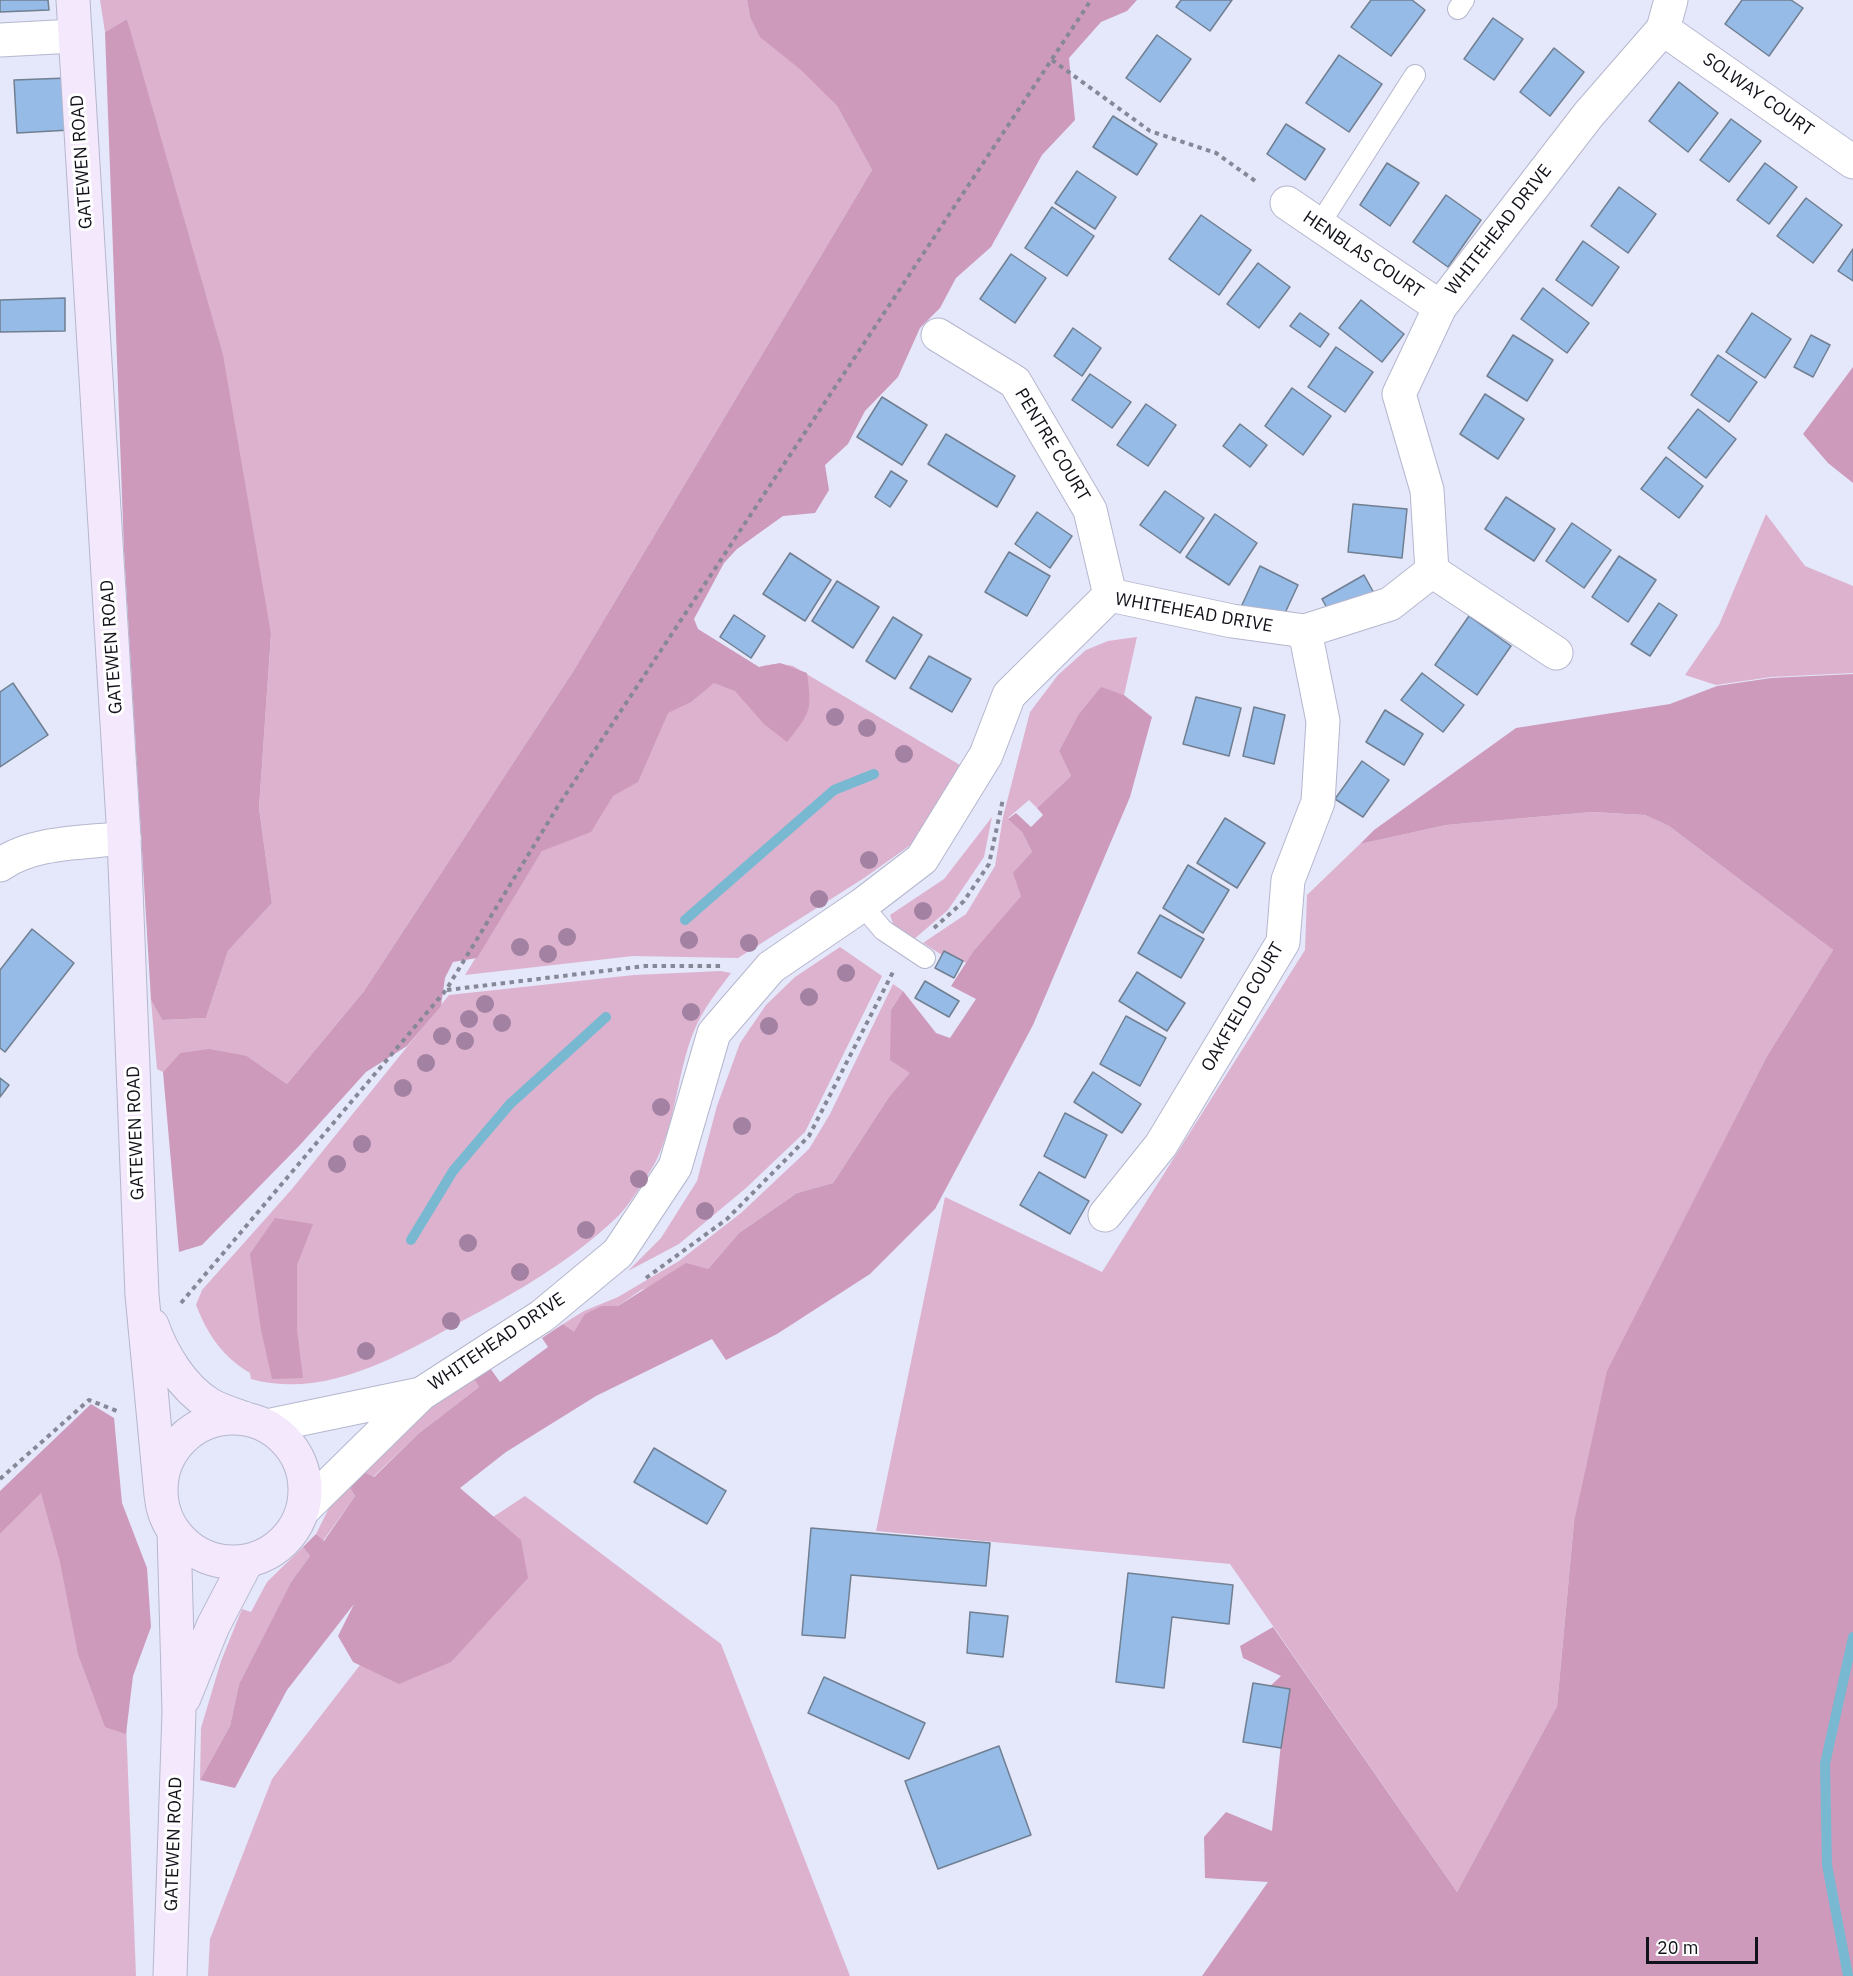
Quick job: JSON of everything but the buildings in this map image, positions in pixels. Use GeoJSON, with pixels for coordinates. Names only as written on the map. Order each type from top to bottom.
{"type":"FeatureCollection","features":[{"type":"Feature","properties":{"kind":"main road","name":"GATEWEN ROAD"},"geometry":{"type":"LineString","coordinates":[[73,0],[124,838],[142,1295],[161,1495],[165,1515],[174,1532],[206,1557],[226,1562],[247,1561],[266,1555],[282,1544],[295,1528],[303,1510],[306,1486],[300,1462],[287,1441],[255,1422],[209,1404],[183,1382],[157,1341],[142,1295]]}},
{"type":"Feature","properties":{"kind":"main road","name":"GATEWEN ROAD"},"geometry":{"type":"LineString","coordinates":[[161,1495],[163,1473],[171,1454],[184,1437],[201,1425],[222,1418],[255,1422]]}},
{"type":"Feature","properties":{"kind":"main road","name":"GATEWEN ROAD"},"geometry":{"type":"LineString","coordinates":[[170,1976],[179,1712],[174,1532]]}},
{"type":"Feature","properties":{"kind":"main road","name":"GATEWEN ROAD"},"geometry":{"type":"LineString","coordinates":[[179,1712],[213,1626],[247,1561]]}},
{"type":"Feature","properties":{"kind":"street","name":"SOLWAY COURT"},"geometry":{"type":"LineString","coordinates":[[1667,14],[1853,162]]}},
{"type":"Feature","properties":{"kind":"street","name":"WHITEHEAD DRIVE"},"geometry":{"type":"LineString","coordinates":[[303,1510],[421,1394],[542,1316],[618,1253],[675,1167],[714,1033],[771,967],[862,906],[922,859],[986,755],[1009,695],[1110,595],[1232,621],[1305,631],[1390,604],[1432,571],[1427,490],[1399,394],[1440,307],[1667,14]]}},
{"type":"Feature","properties":{"kind":"street"},"geometry":{"type":"LineString","coordinates":[[0,40],[74,36]]}},
{"type":"Feature","properties":{"kind":"street","name":"HENBLAS COURT"},"geometry":{"type":"LineString","coordinates":[[1287,203],[1440,307]]}},
{"type":"Feature","properties":{"kind":"street","name":"PENTRE COURT"},"geometry":{"type":"LineString","coordinates":[[938,334],[1015,382],[1090,510],[1110,595]]}},
{"type":"Feature","properties":{"kind":"street"},"geometry":{"type":"LineString","coordinates":[[1432,571],[1556,653]]}},
{"type":"Feature","properties":{"kind":"street","name":"OAKFIELD COURT"},"geometry":{"type":"LineString","coordinates":[[1105,1215],[1161,1145],[1283,942],[1288,880],[1318,802],[1323,721],[1305,631]]}},
{"type":"Feature","properties":{"kind":"street"},"geometry":{"type":"LineString","coordinates":[[0,865],[13,856],[36,849],[124,838]]}},
{"type":"Feature","properties":{"kind":"street","name":"WHITEHEAD DRIVE"},"geometry":{"type":"LineString","coordinates":[[255,1422],[421,1394]]}},
{"type":"Feature","properties":{"kind":"lane"},"geometry":{"type":"LineString","coordinates":[[1319,225],[1415,75]]}},
{"type":"Feature","properties":{"kind":"lane"},"geometry":{"type":"LineString","coordinates":[[862,906],[883,930],[918,953]]}},
{"type":"Feature","properties":{"kind":"path"},"geometry":{"type":"LineString","coordinates":[[176,1308],[446,990],[558,806],[1091,0]]}},
{"type":"Feature","properties":{"kind":"path"},"geometry":{"type":"LineString","coordinates":[[1052,60],[1150,131],[1216,153],[1287,203]]}},
{"type":"Feature","properties":{"kind":"path"},"geometry":{"type":"LineString","coordinates":[[636,1284],[664,1267],[727,1219],[809,1136],[895,970],[918,953],[964,901],[989,864],[1009,766],[986,755]]}},
{"type":"Feature","properties":{"kind":"path"},"geometry":{"type":"LineString","coordinates":[[446,990],[645,966],[771,967]]}},
{"type":"Feature","properties":{"kind":"path"},"geometry":{"type":"LineString","coordinates":[[0,1479],[89,1400],[154,1426]]}},
{"type":"Feature","properties":{"kind":"shaded area"},"geometry":{"type":"Polygon","coordinates":[[[100,0],[747,0],[750,17],[837,106],[872,170],[574,670],[364,991],[287,1084],[247,1056],[180,1053],[163,1072],[157,1069],[151,1000],[162,1020],[206,1018],[228,951],[272,903],[259,808],[271,634],[127,19],[105,32],[100,0]]]}},
{"type":"Feature","properties":{"kind":"shaded area"},"geometry":{"type":"Polygon","coordinates":[[[747,0],[1137,0],[1127,11],[1101,22],[1069,58],[1075,120],[1042,155],[991,247],[956,278],[940,308],[920,328],[898,377],[865,411],[848,444],[825,465],[829,490],[815,513],[783,516],[737,549],[724,563],[694,619],[698,629],[759,667],[780,663],[807,673],[808,710],[795,732],[787,742],[764,724],[735,691],[714,683],[691,702],[668,713],[638,782],[613,796],[591,832],[542,851],[477,958],[453,962],[445,978],[441,1006],[407,1046],[366,1072],[299,1146],[202,1245],[179,1252],[163,1072],[180,1053],[209,1049],[247,1056],[287,1084],[364,991],[574,670],[872,170],[837,106],[801,70],[760,37],[750,17],[747,0]]]}},
{"type":"Feature","properties":{"kind":"shaded area"},"geometry":{"type":"Polygon","coordinates":[[[127,19],[223,355],[271,634],[259,808],[272,903],[228,951],[206,1018],[162,1020],[151,1000],[124,551],[105,32],[127,19]]]}},
{"type":"Feature","properties":{"kind":"shaded area"},"geometry":{"type":"Polygon","coordinates":[[[1853,367],[1853,483],[1828,463],[1803,434],[1853,367]]]}},
{"type":"Feature","properties":{"kind":"shaded area"},"geometry":{"type":"Polygon","coordinates":[[[1766,514],[1805,566],[1853,586],[1853,673],[1771,677],[1716,685],[1685,675],[1719,625],[1766,514]]]}},
{"type":"Feature","properties":{"kind":"shaded area"},"geometry":{"type":"Polygon","coordinates":[[[1137,637],[1124,695],[1101,688],[1078,715],[1059,751],[1071,776],[1037,808],[1029,800],[1008,818],[1022,832],[1032,852],[1021,896],[966,963],[944,951],[942,955],[923,943],[966,914],[995,866],[1003,817],[1030,712],[1058,675],[1086,650],[1108,641],[1137,637]]]}},
{"type":"Feature","properties":{"kind":"shaded area"},"geometry":{"type":"Polygon","coordinates":[[[687,644],[736,674],[771,665],[793,666],[960,765],[940,812],[912,844],[864,878],[738,958],[633,956],[465,975],[542,851],[687,644]]]}},
{"type":"Feature","properties":{"kind":"shaded area"},"geometry":{"type":"Polygon","coordinates":[[[1853,674],[1853,1976],[1202,1976],[1268,1882],[1205,1878],[1204,1837],[1226,1812],[1272,1831],[1281,1743],[1267,1689],[1281,1676],[1243,1658],[1240,1646],[1273,1627],[1457,1892],[1557,1706],[1574,1522],[1607,1371],[1767,1056],[1833,950],[1669,826],[1645,815],[1592,812],[1446,825],[1360,844],[1374,830],[1516,728],[1670,704],[1717,686],[1771,678],[1853,674]]]}},
{"type":"Feature","properties":{"kind":"shaded area"},"geometry":{"type":"Polygon","coordinates":[[[1101,687],[1124,695],[1152,717],[1130,797],[1033,1025],[935,1209],[870,1274],[777,1334],[726,1360],[712,1339],[596,1396],[506,1452],[460,1488],[521,1540],[528,1578],[451,1662],[399,1684],[353,1662],[338,1636],[354,1604],[287,1690],[235,1788],[200,1780],[230,1726],[239,1684],[291,1582],[310,1556],[303,1547],[316,1534],[324,1541],[355,1496],[347,1483],[358,1469],[374,1477],[418,1434],[479,1387],[473,1378],[490,1368],[500,1382],[548,1347],[542,1338],[563,1324],[574,1332],[585,1314],[602,1306],[618,1306],[686,1263],[708,1269],[739,1233],[797,1193],[833,1183],[889,1097],[910,1073],[890,1060],[891,1010],[903,991],[936,1033],[950,1038],[976,999],[951,986],[973,952],[1021,896],[1013,873],[1032,852],[1022,832],[1008,819],[1016,813],[1031,827],[1043,815],[1037,808],[1071,776],[1059,751],[1078,715],[1101,687]]]}},
{"type":"Feature","properties":{"kind":"shaded area"},"geometry":{"type":"Polygon","coordinates":[[[1592,812],[1645,815],[1669,826],[1833,950],[1767,1056],[1708,1173],[1574,1522],[1557,1706],[1457,1892],[1230,1564],[876,1531],[945,1197],[1102,1272],[1305,950],[1307,895],[1360,844],[1446,825],[1592,812]]]}},
{"type":"Feature","properties":{"kind":"shaded area"},"geometry":{"type":"Polygon","coordinates":[[[992,817],[984,857],[948,910],[913,940],[894,926],[890,915],[944,879],[992,817]]]}},
{"type":"Feature","properties":{"kind":"shaded area"},"geometry":{"type":"Polygon","coordinates":[[[840,947],[882,976],[805,1132],[746,1188],[679,1244],[628,1271],[661,1238],[697,1181],[717,1106],[740,1043],[766,1005],[795,977],[840,947]]]}},
{"type":"Feature","properties":{"kind":"shaded area"},"geometry":{"type":"Polygon","coordinates":[[[721,971],[731,973],[705,1009],[691,1039],[669,1127],[656,1161],[637,1192],[619,1215],[561,1263],[523,1287],[414,1347],[388,1360],[334,1379],[307,1384],[279,1384],[251,1379],[250,1373],[231,1359],[217,1344],[196,1305],[202,1290],[292,1189],[449,995],[634,975],[721,971]]]}},
{"type":"Feature","properties":{"kind":"shaded area"},"geometry":{"type":"Polygon","coordinates":[[[893,984],[903,991],[891,1010],[911,1073],[889,1097],[833,1183],[797,1193],[739,1233],[708,1269],[641,1290],[618,1306],[602,1306],[574,1333],[563,1324],[584,1311],[618,1297],[679,1261],[741,1213],[809,1149],[830,1114],[893,984]]]}},
{"type":"Feature","properties":{"kind":"shaded area"},"geometry":{"type":"Polygon","coordinates":[[[275,1218],[313,1224],[297,1265],[297,1330],[303,1378],[272,1379],[261,1330],[250,1254],[275,1218]]]}},
{"type":"Feature","properties":{"kind":"shaded area"},"geometry":{"type":"Polygon","coordinates":[[[473,1378],[479,1387],[418,1434],[373,1477],[358,1469],[398,1429],[473,1378]]]}},
{"type":"Feature","properties":{"kind":"shaded area"},"geometry":{"type":"Polygon","coordinates":[[[91,1404],[114,1418],[122,1503],[147,1568],[151,1627],[133,1676],[126,1734],[105,1727],[78,1654],[60,1562],[41,1493],[0,1534],[0,1491],[91,1404]]]}},
{"type":"Feature","properties":{"kind":"shaded area"},"geometry":{"type":"Polygon","coordinates":[[[114,1418],[136,1976],[0,1976],[0,1534],[114,1418]]]}},
{"type":"Feature","properties":{"kind":"shaded area"},"geometry":{"type":"Polygon","coordinates":[[[347,1483],[355,1496],[323,1541],[316,1534],[330,1506],[347,1483]]]}},
{"type":"Feature","properties":{"kind":"shaded area"},"geometry":{"type":"Polygon","coordinates":[[[525,1496],[721,1644],[850,1976],[208,1976],[210,1939],[272,1779],[455,1542],[525,1496]]]}},
{"type":"Feature","properties":{"kind":"shaded area"},"geometry":{"type":"Polygon","coordinates":[[[303,1547],[310,1556],[291,1582],[239,1684],[230,1726],[200,1780],[201,1728],[221,1661],[242,1609],[251,1612],[267,1582],[303,1547]]]}},
{"type":"Feature","properties":{"kind":"waterway"},"geometry":{"type":"LineString","coordinates":[[685,920],[834,790],[874,774]]}},
{"type":"Feature","properties":{"kind":"waterway"},"geometry":{"type":"LineString","coordinates":[[411,1240],[453,1171],[510,1104],[606,1017]]}},
{"type":"Feature","properties":{"kind":"waterway"},"geometry":{"type":"LineString","coordinates":[[1848,1976],[1827,1865],[1825,1764],[1853,1637]]}}]}
